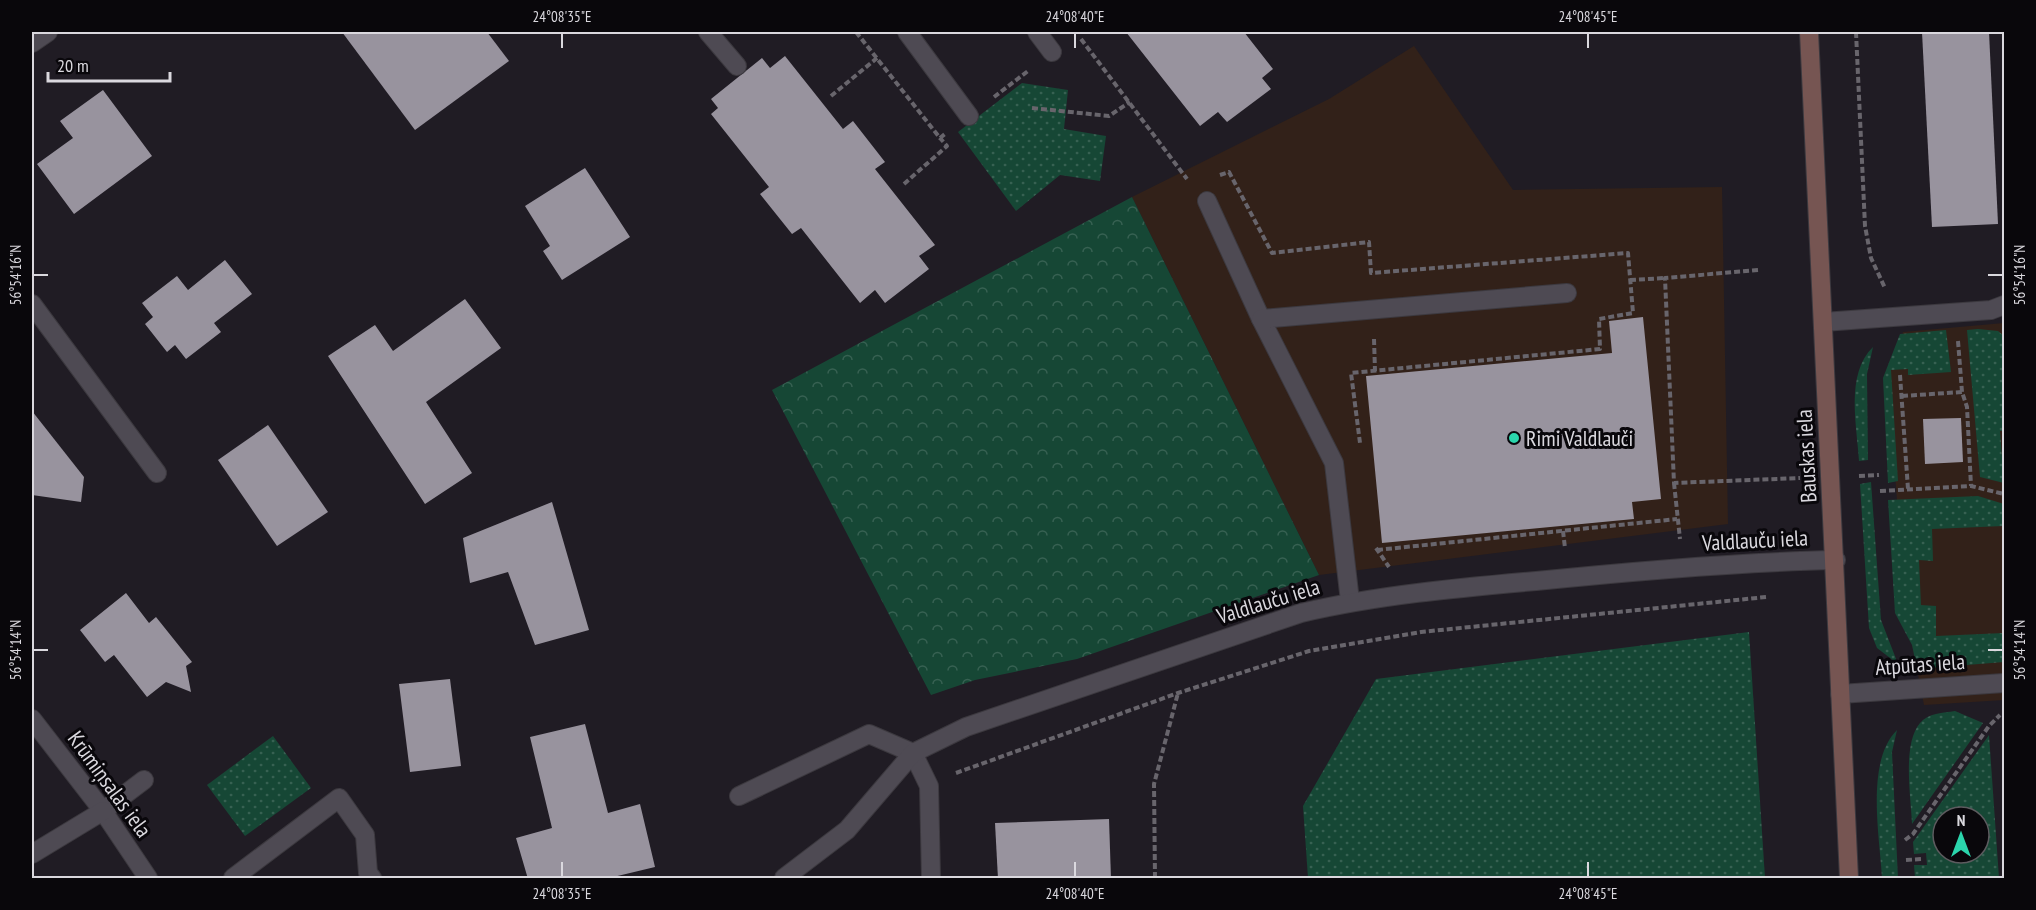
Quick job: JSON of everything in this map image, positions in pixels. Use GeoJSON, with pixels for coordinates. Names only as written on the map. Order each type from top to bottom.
{"type":"FeatureCollection","features":[{"type":"Feature","properties":{"kind":"main road","name":"Bauskas iela"},"geometry":{"type":"LineString","coordinates":[[1809,32],[1836,560],[1849,879]]}},
{"type":"Feature","properties":{"kind":"street"},"geometry":{"type":"LineString","coordinates":[[32,43],[48,32]]}},
{"type":"Feature","properties":{"kind":"street"},"geometry":{"type":"LineString","coordinates":[[708,32],[737,66]]}},
{"type":"Feature","properties":{"kind":"street"},"geometry":{"type":"LineString","coordinates":[[907,32],[969,116]]}},
{"type":"Feature","properties":{"kind":"street"},"geometry":{"type":"LineString","coordinates":[[1037,32],[1052,52]]}},
{"type":"Feature","properties":{"kind":"street"},"geometry":{"type":"LineString","coordinates":[[1207,201],[1261,319],[1334,463],[1350,602]]}},
{"type":"Feature","properties":{"kind":"street"},"geometry":{"type":"LineString","coordinates":[[1261,319],[1567,293]]}},
{"type":"Feature","properties":{"kind":"street"},"geometry":{"type":"LineString","coordinates":[[32,304],[157,473]]}},
{"type":"Feature","properties":{"kind":"street"},"geometry":{"type":"LineString","coordinates":[[1823,322],[1991,310],[2004,305]]}},
{"type":"Feature","properties":{"kind":"street","name":"Valdlauču iela"},"geometry":{"type":"LineString","coordinates":[[784,879],[847,830],[913,753],[977,723],[1301,613],[1350,602],[1570,577],[1765,562],[1836,560]]}},
{"type":"Feature","properties":{"kind":"street","name":"Atpūtas iela"},"geometry":{"type":"LineString","coordinates":[[1840,694],[2004,683]]}},
{"type":"Feature","properties":{"kind":"street","name":"Krūmiņsalas iela"},"geometry":{"type":"LineString","coordinates":[[32,719],[103,811],[148,879]]}},
{"type":"Feature","properties":{"kind":"street"},"geometry":{"type":"LineString","coordinates":[[739,796],[869,734],[913,753],[929,786],[931,879]]}},
{"type":"Feature","properties":{"kind":"street"},"geometry":{"type":"LineString","coordinates":[[32,854],[103,811],[144,780]]}},
{"type":"Feature","properties":{"kind":"street"},"geometry":{"type":"LineString","coordinates":[[233,879],[339,798],[365,835],[368,873],[372,879]]}},
{"type":"Feature","properties":{"kind":"path"},"geometry":{"type":"LineString","coordinates":[[1856,32],[1865,226],[1871,258],[1889,299],[1888,319]]}},
{"type":"Feature","properties":{"kind":"path"},"geometry":{"type":"LineString","coordinates":[[1076,33],[1192,187]]}},
{"type":"Feature","properties":{"kind":"path"},"geometry":{"type":"LineString","coordinates":[[831,96],[877,58]]}},
{"type":"Feature","properties":{"kind":"path"},"geometry":{"type":"LineString","coordinates":[[1032,108],[1109,116],[1130,102]]}},
{"type":"Feature","properties":{"kind":"path"},"geometry":{"type":"LineString","coordinates":[[904,184],[947,146],[940,138]]}},
{"type":"Feature","properties":{"kind":"path"},"geometry":{"type":"LineString","coordinates":[[1210,180],[1229,172],[1272,253],[1369,242],[1371,273],[1628,253],[1633,313],[1599,319],[1600,349],[1351,373],[1361,454]]}},
{"type":"Feature","properties":{"kind":"path"},"geometry":{"type":"LineString","coordinates":[[1630,280],[1758,270]]}},
{"type":"Feature","properties":{"kind":"path"},"geometry":{"type":"LineString","coordinates":[[1665,278],[1674,483],[1680,543]]}},
{"type":"Feature","properties":{"kind":"path"},"geometry":{"type":"LineString","coordinates":[[1956,313],[1962,392],[1967,406],[1971,486]]}},
{"type":"Feature","properties":{"kind":"path"},"geometry":{"type":"LineString","coordinates":[[1900,375],[1908,489]]}},
{"type":"Feature","properties":{"kind":"path"},"geometry":{"type":"LineString","coordinates":[[1902,396],[1962,392]]}},
{"type":"Feature","properties":{"kind":"path"},"geometry":{"type":"LineString","coordinates":[[1674,483],[1879,475]]}},
{"type":"Feature","properties":{"kind":"path"},"geometry":{"type":"LineString","coordinates":[[1880,491],[1971,486],[2004,494]]}},
{"type":"Feature","properties":{"kind":"path"},"geometry":{"type":"LineString","coordinates":[[1376,550],[1677,519]]}},
{"type":"Feature","properties":{"kind":"path"},"geometry":{"type":"LineString","coordinates":[[1563,531],[1566,555]]}},
{"type":"Feature","properties":{"kind":"path"},"geometry":{"type":"LineString","coordinates":[[1374,541],[1376,550],[1393,573]]}},
{"type":"Feature","properties":{"kind":"path"},"geometry":{"type":"LineString","coordinates":[[929,786],[949,776],[1178,693],[1309,651],[1421,632],[1766,597]]}},
{"type":"Feature","properties":{"kind":"path"},"geometry":{"type":"LineString","coordinates":[[1155,879],[1154,784],[1178,693]]}},
{"type":"Feature","properties":{"kind":"path"},"geometry":{"type":"LineString","coordinates":[[1905,840],[1913,834],[1989,726],[2004,710]]}},
{"type":"Feature","properties":{"kind":"path"},"geometry":{"type":"LineString","coordinates":[[1906,860],[1922,859]]}},
{"type":"Feature","properties":{"kind":"shaded area"},"geometry":{"type":"Polygon","coordinates":[[[1414,46],[1513,190],[1722,187],[1728,524],[1319,575],[1132,197],[1329,99],[1414,46]]]}},
{"type":"Feature","properties":{"kind":"shaded area"},"geometry":{"type":"Polygon","coordinates":[[[2004,323],[2004,700],[1924,705],[1905,607],[1888,380],[1903,332],[2004,323]]]}},
{"type":"Feature","properties":{"kind":"green space"},"geometry":{"type":"Polygon","coordinates":[[[1022,83],[1068,90],[1064,129],[1106,136],[1100,181],[1060,175],[1016,211],[958,132],[1022,83]]]}},
{"type":"Feature","properties":{"kind":"green space"},"geometry":{"type":"Polygon","coordinates":[[[1132,197],[1319,575],[1077,659],[975,680],[931,695],[772,390],[1132,197]]]}},
{"type":"Feature","properties":{"kind":"green space"},"geometry":{"type":"Polygon","coordinates":[[[1946,330],[1951,372],[1908,375],[1908,369],[1891,370],[1898,481],[1888,483],[1883,378],[1900,334],[1946,330]]]}},
{"type":"Feature","properties":{"kind":"green space"},"geometry":{"type":"Polygon","coordinates":[[[1967,330],[1998,331],[2004,336],[2004,431],[2000,431],[2004,483],[1980,477],[1967,330]]]}},
{"type":"Feature","properties":{"kind":"green space"},"geometry":{"type":"Polygon","coordinates":[[[1873,347],[1867,374],[1868,460],[1859,461],[1855,416],[1856,385],[1864,358],[1873,347]]]}},
{"type":"Feature","properties":{"kind":"green space"},"geometry":{"type":"Polygon","coordinates":[[[1871,482],[1881,620],[1898,664],[1877,648],[1869,628],[1860,484],[1871,482]]]}},
{"type":"Feature","properties":{"kind":"green space"},"geometry":{"type":"Polygon","coordinates":[[[1978,496],[2004,504],[2004,526],[1932,529],[1933,561],[1919,560],[1921,605],[1936,606],[1936,636],[2004,633],[2004,662],[1917,669],[1912,645],[1895,613],[1888,500],[1978,496]]]}},
{"type":"Feature","properties":{"kind":"green space"},"geometry":{"type":"Polygon","coordinates":[[[1749,632],[1765,878],[1308,878],[1303,806],[1376,679],[1749,632]]]}},
{"type":"Feature","properties":{"kind":"green space"},"geometry":{"type":"Polygon","coordinates":[[[1955,711],[1983,723],[1912,824],[1909,757],[1914,732],[1927,717],[1955,711]]]}},
{"type":"Feature","properties":{"kind":"green space"},"geometry":{"type":"Polygon","coordinates":[[[1897,730],[1892,752],[1898,878],[1882,878],[1877,822],[1878,780],[1887,744],[1897,730]]]}},
{"type":"Feature","properties":{"kind":"green space"},"geometry":{"type":"Polygon","coordinates":[[[1989,735],[1999,878],[1915,878],[1914,865],[1927,865],[1926,853],[1914,854],[1913,842],[1931,817],[1931,865],[1991,865],[1991,805],[1939,805],[1989,735]]]}},
{"type":"Feature","properties":{"kind":"green space"},"geometry":{"type":"Polygon","coordinates":[[[273,736],[311,788],[245,836],[207,785],[273,736]]]}},
{"type":"Feature","properties":{"kind":"building"},"geometry":{"type":"Polygon","coordinates":[[[342,32],[487,32],[509,61],[415,130],[342,32]]]}},
{"type":"Feature","properties":{"kind":"building"},"geometry":{"type":"Polygon","coordinates":[[[1126,32],[1244,32],[1273,69],[1262,78],[1271,89],[1227,122],[1218,112],[1200,126],[1126,32]]]}},
{"type":"Feature","properties":{"kind":"building"},"geometry":{"type":"Polygon","coordinates":[[[1922,32],[1989,32],[1998,224],[1932,227],[1922,32]]]}},
{"type":"Feature","properties":{"kind":"building"},"geometry":{"type":"Polygon","coordinates":[[[785,56],[843,129],[853,121],[885,162],[875,169],[935,245],[919,256],[929,269],[885,303],[875,290],[860,303],[801,228],[792,234],[760,194],[769,187],[711,114],[718,108],[711,99],[762,58],[770,68],[785,56]]]}},
{"type":"Feature","properties":{"kind":"building"},"geometry":{"type":"Polygon","coordinates":[[[103,90],[152,156],[74,214],[37,164],[73,138],[60,121],[103,90]]]}},
{"type":"Feature","properties":{"kind":"building"},"geometry":{"type":"Polygon","coordinates":[[[585,168],[630,237],[562,280],[543,251],[550,246],[525,206],[585,168]]]}},
{"type":"Feature","properties":{"kind":"building"},"geometry":{"type":"Polygon","coordinates":[[[225,260],[252,294],[214,323],[221,332],[186,359],[175,345],[167,352],[145,324],[153,317],[142,303],[177,276],[188,290],[225,260]]]}},
{"type":"Feature","properties":{"kind":"building"},"geometry":{"type":"Polygon","coordinates":[[[465,299],[501,348],[426,402],[472,473],[425,504],[328,356],[375,325],[393,351],[465,299]]]}},
{"type":"Feature","properties":{"kind":"building","name":"Rimi Valdlauči"},"geometry":{"type":"Polygon","coordinates":[[[1643,317],[1661,499],[1632,502],[1634,519],[1382,543],[1366,376],[1612,353],[1609,321],[1643,317]]]}},
{"type":"Feature","properties":{"kind":"building"},"geometry":{"type":"Polygon","coordinates":[[[32,411],[84,477],[81,502],[32,495],[32,411]]]}},
{"type":"Feature","properties":{"kind":"building"},"geometry":{"type":"Polygon","coordinates":[[[1961,418],[1963,462],[1925,464],[1923,419],[1961,418]]]}},
{"type":"Feature","properties":{"kind":"building"},"geometry":{"type":"Polygon","coordinates":[[[268,425],[328,512],[277,546],[218,460],[268,425]]]}},
{"type":"Feature","properties":{"kind":"building"},"geometry":{"type":"Polygon","coordinates":[[[552,502],[589,630],[535,645],[508,572],[470,583],[463,538],[552,502]]]}},
{"type":"Feature","properties":{"kind":"building"},"geometry":{"type":"Polygon","coordinates":[[[126,593],[149,623],[156,617],[192,662],[186,666],[191,692],[166,682],[147,697],[114,655],[105,662],[80,630],[126,593]]]}},
{"type":"Feature","properties":{"kind":"building"},"geometry":{"type":"Polygon","coordinates":[[[450,679],[461,766],[410,772],[399,684],[450,679]]]}},
{"type":"Feature","properties":{"kind":"building"},"geometry":{"type":"Polygon","coordinates":[[[585,724],[608,813],[640,804],[655,867],[605,879],[528,879],[516,838],[552,828],[530,737],[585,724]]]}},
{"type":"Feature","properties":{"kind":"building"},"geometry":{"type":"Polygon","coordinates":[[[1109,819],[1111,879],[998,879],[995,823],[1109,819]]]}},
{"type":"Feature","properties":{"kind":"place","name":"Rimi Valdlauči"},"geometry":{"type":"Point","coordinates":[1514,438]}}]}
